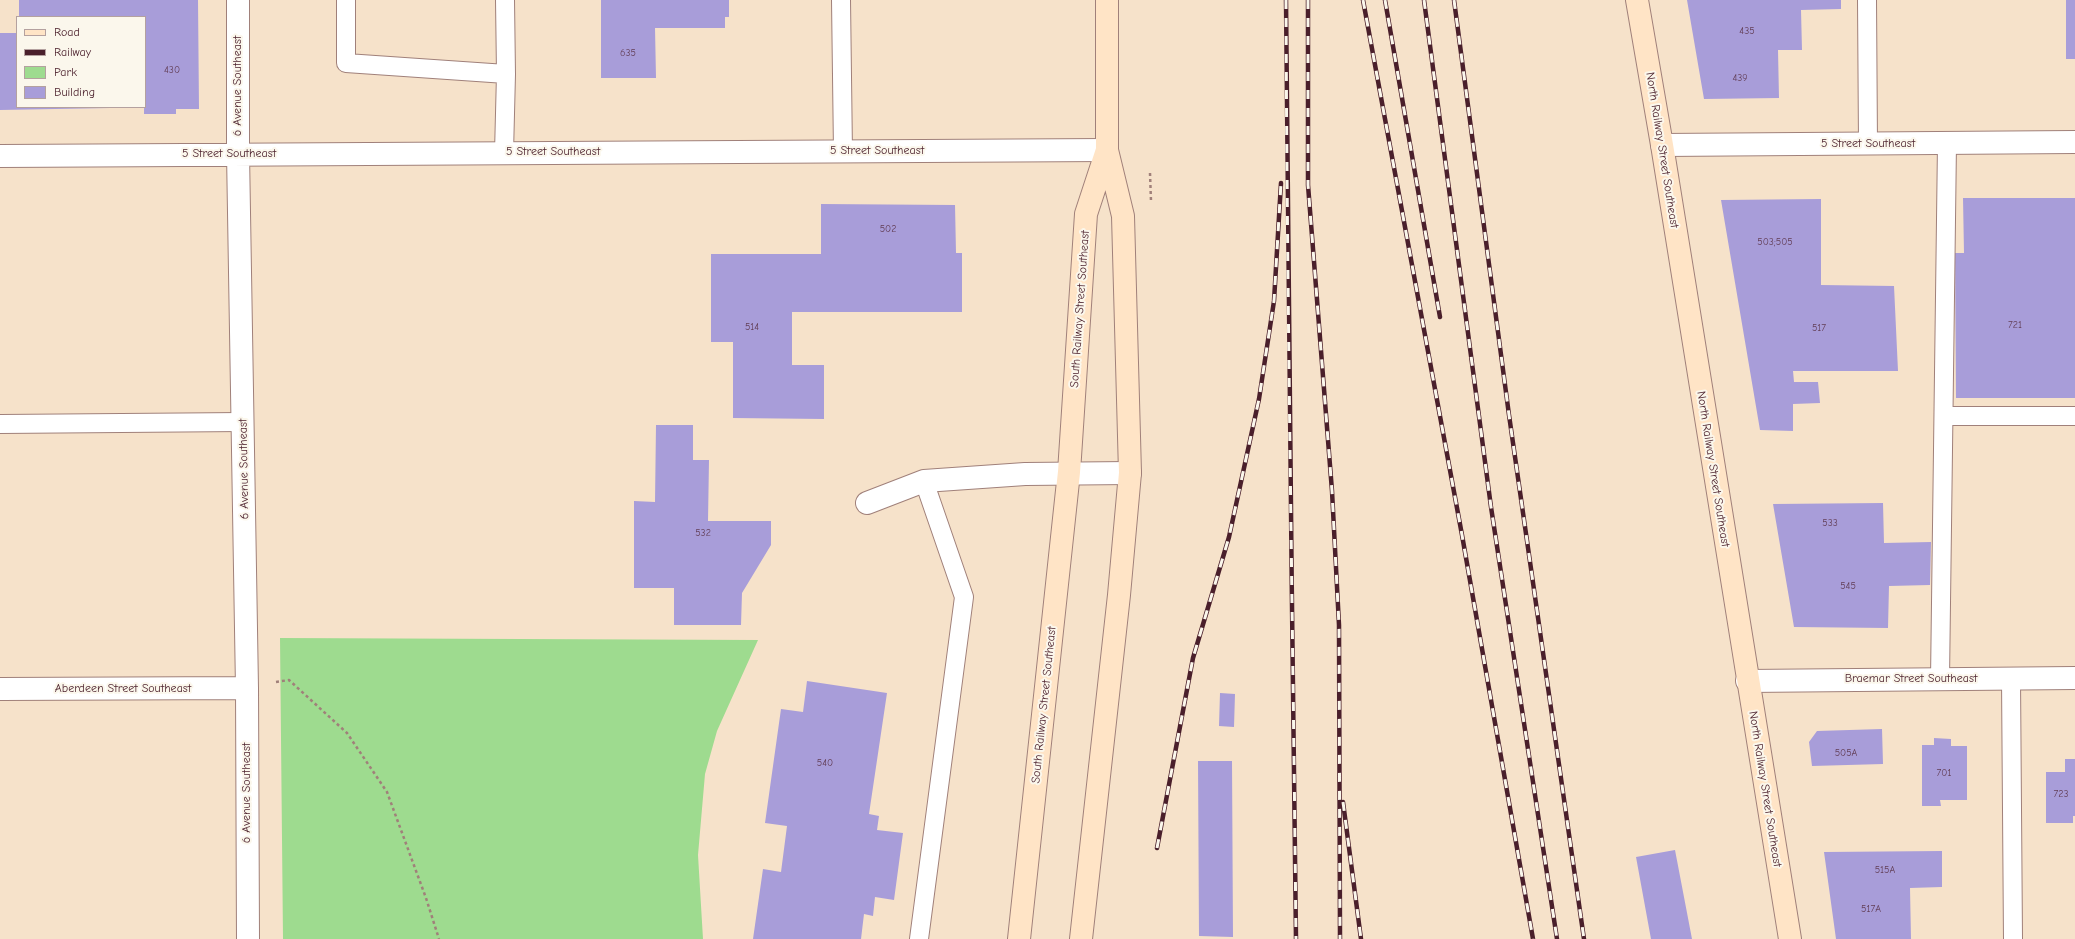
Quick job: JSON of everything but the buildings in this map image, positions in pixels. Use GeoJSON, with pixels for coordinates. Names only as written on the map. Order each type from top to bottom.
{"type":"FeatureCollection","features":[{"type":"Feature","properties":{"kind":"main road","name":"South Railway Street Southeast"},"geometry":{"type":"LineString","coordinates":[[1081,939],[1118,602],[1130,473],[1123,216],[1106,150],[1107,0]]}},
{"type":"Feature","properties":{"kind":"main road","name":"North Railway Street Southeast"},"geometry":{"type":"LineString","coordinates":[[1637,0],[1662,145],[1747,681],[1790,939]]}},
{"type":"Feature","properties":{"kind":"main road","name":"South Railway Street Southeast"},"geometry":{"type":"LineString","coordinates":[[1019,939],[1069,472],[1086,214],[1106,150]]}},
{"type":"Feature","properties":{"kind":"street","name":"6 Avenue Southeast"},"geometry":{"type":"LineString","coordinates":[[238,0],[238,153],[247,688],[248,939]]}},
{"type":"Feature","properties":{"kind":"street","name":"5 Street Southeast"},"geometry":{"type":"LineString","coordinates":[[1662,145],[2075,142]]}},
{"type":"Feature","properties":{"kind":"street","name":"5 Street Southeast"},"geometry":{"type":"LineString","coordinates":[[0,156],[238,153],[1106,150]]}},
{"type":"Feature","properties":{"kind":"street"},"geometry":{"type":"LineString","coordinates":[[867,503],[924,481],[1069,472],[1130,473]]}},
{"type":"Feature","properties":{"kind":"street","name":"Braemar Street Southeast"},"geometry":{"type":"LineString","coordinates":[[1747,681],[2075,678]]}},
{"type":"Feature","properties":{"kind":"street","name":"Aberdeen Street Southeast"},"geometry":{"type":"LineString","coordinates":[[0,689],[247,688]]}},
{"type":"Feature","properties":{"kind":"lane"},"geometry":{"type":"LineString","coordinates":[[346,0],[346,63],[506,74]]}},
{"type":"Feature","properties":{"kind":"lane"},"geometry":{"type":"LineString","coordinates":[[504,153],[506,74],[505,0]]}},
{"type":"Feature","properties":{"kind":"lane"},"geometry":{"type":"LineString","coordinates":[[841,0],[843,152]]}},
{"type":"Feature","properties":{"kind":"lane"},"geometry":{"type":"LineString","coordinates":[[1867,0],[1868,144]]}},
{"type":"Feature","properties":{"kind":"lane"},"geometry":{"type":"LineString","coordinates":[[1940,679],[1947,143]]}},
{"type":"Feature","properties":{"kind":"lane"},"geometry":{"type":"LineString","coordinates":[[1944,416],[2075,416]]}},
{"type":"Feature","properties":{"kind":"lane"},"geometry":{"type":"LineString","coordinates":[[0,424],[243,422]]}},
{"type":"Feature","properties":{"kind":"lane"},"geometry":{"type":"LineString","coordinates":[[918,939],[964,597],[924,481]]}},
{"type":"Feature","properties":{"kind":"lane"},"geometry":{"type":"LineString","coordinates":[[2011,678],[2013,939]]}},
{"type":"Feature","properties":{"kind":"path"},"geometry":{"type":"LineString","coordinates":[[247,688],[289,680],[346,733],[387,792],[426,898],[439,939]]}},
{"type":"Feature","properties":{"kind":"green space"},"geometry":{"type":"Polygon","coordinates":[[[280,638],[758,640],[717,731],[705,774],[698,855],[703,939],[283,939],[280,638]]]}},
{"type":"Feature","properties":{"kind":"railway"},"geometry":{"type":"LineString","coordinates":[[1286,0],[1296,939]]}},
{"type":"Feature","properties":{"kind":"railway"},"geometry":{"type":"LineString","coordinates":[[1308,0],[1308,185],[1332,491],[1339,625],[1340,939]]}},
{"type":"Feature","properties":{"kind":"railway"},"geometry":{"type":"LineString","coordinates":[[1363,0],[1462,535],[1533,939]]}},
{"type":"Feature","properties":{"kind":"railway"},"geometry":{"type":"LineString","coordinates":[[1385,0],[1440,317]]}},
{"type":"Feature","properties":{"kind":"railway"},"geometry":{"type":"LineString","coordinates":[[1424,0],[1491,507],[1557,939]]}},
{"type":"Feature","properties":{"kind":"railway"},"geometry":{"type":"LineString","coordinates":[[1454,0],[1509,415],[1584,939]]}},
{"type":"Feature","properties":{"kind":"railway"},"geometry":{"type":"LineString","coordinates":[[1157,848],[1193,658],[1229,537],[1259,399],[1274,301],[1281,183]]}},
{"type":"Feature","properties":{"kind":"railway"},"geometry":{"type":"LineString","coordinates":[[1343,802],[1361,939]]}}]}
